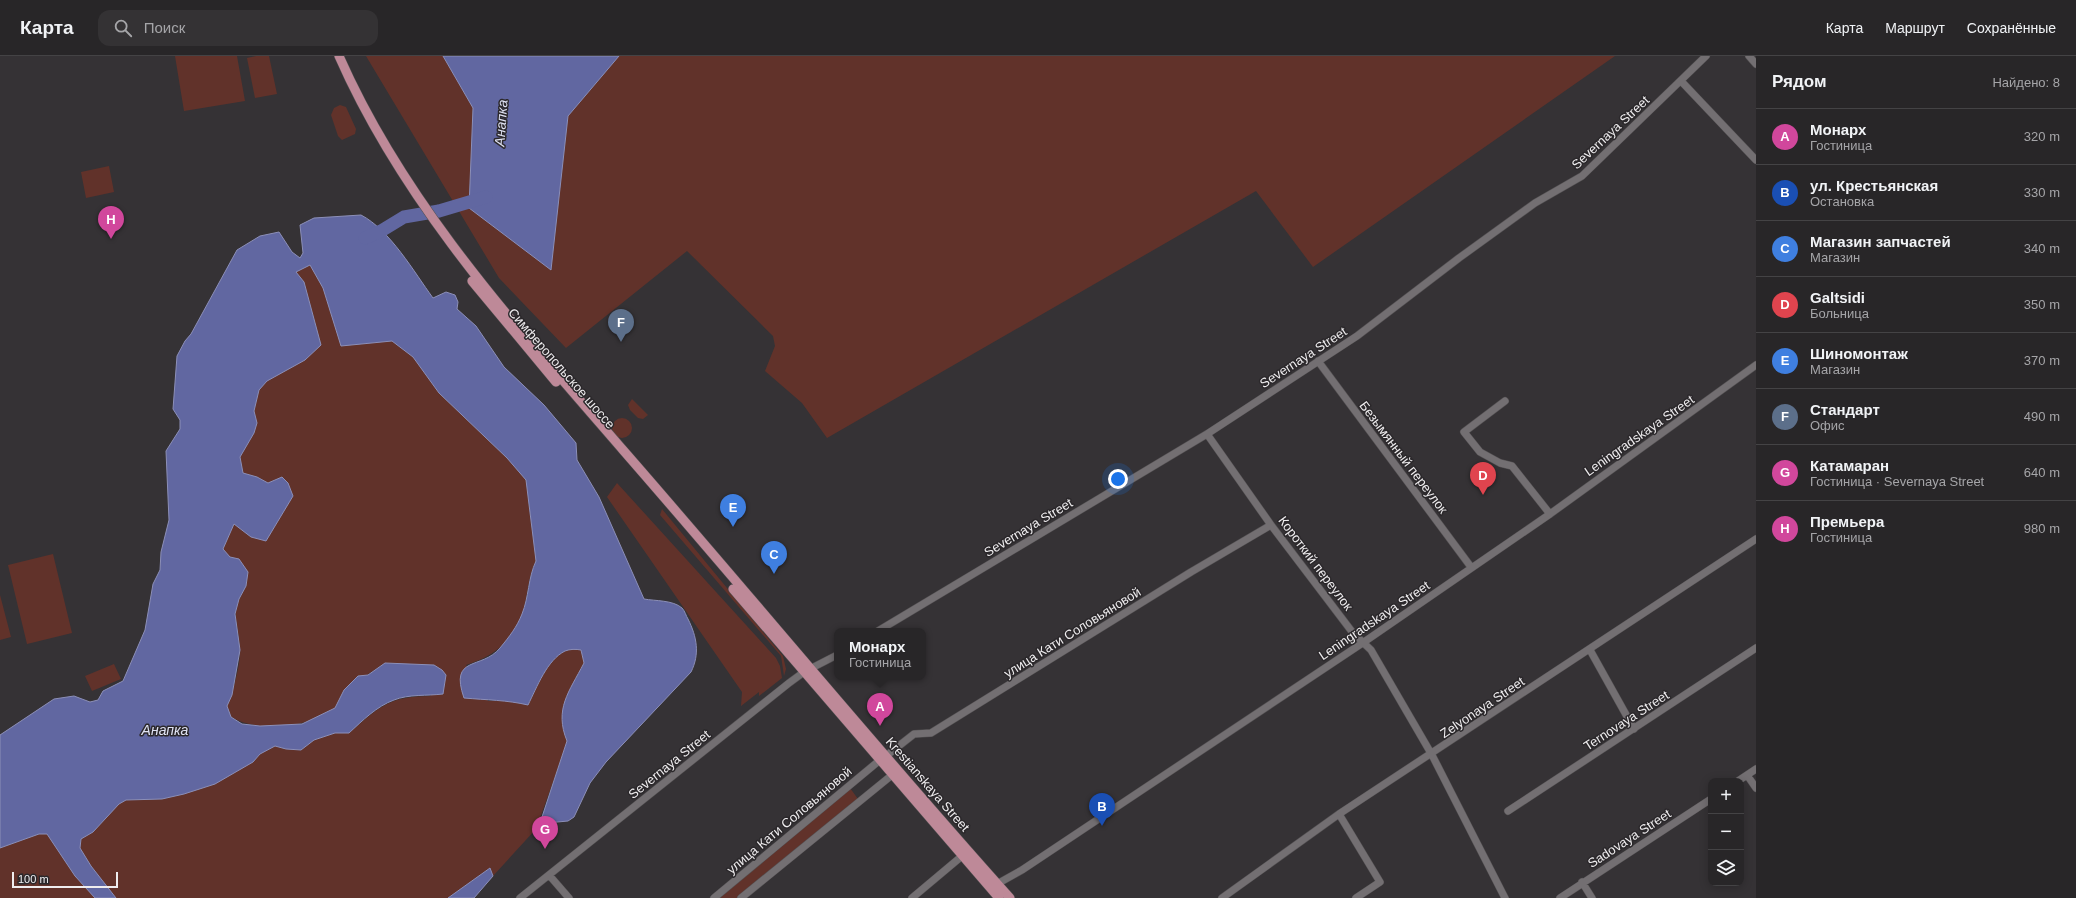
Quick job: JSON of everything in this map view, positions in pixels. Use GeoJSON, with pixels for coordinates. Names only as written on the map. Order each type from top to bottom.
{"type":"FeatureCollection","features":[{"type":"Feature","properties":{"kind":"main road","name":"Симферопольское шоссе"},"geometry":{"type":"LineString","coordinates":[[333,56],[368,128],[432,225],[600,428],[808,671]]}},
{"type":"Feature","properties":{"kind":"main road","name":"Симферопольское шоссе"},"geometry":{"type":"LineString","coordinates":[[338,56],[375,132],[409,189]]}},
{"type":"Feature","properties":{"kind":"main road","name":"Krestianskaya Street"},"geometry":{"type":"LineString","coordinates":[[808,671],[883,758],[1010,898]]}},
{"type":"Feature","properties":{"kind":"main road","name":"Krestianskaya Street"},"geometry":{"type":"LineString","coordinates":[[883,758],[892,775],[999,898]]}},
{"type":"Feature","properties":{"kind":"street","name":"Severnaya Street"},"geometry":{"type":"LineString","coordinates":[[883,628],[1207,434],[1357,336],[1459,258],[1529,208],[1582,176],[1706,56]]}},
{"type":"Feature","properties":{"kind":"street"},"geometry":{"type":"LineString","coordinates":[[1681,81],[1756,160]]}},
{"type":"Feature","properties":{"kind":"street","name":"Безымянный переулок"},"geometry":{"type":"LineString","coordinates":[[1318,361],[1471,567]]}},
{"type":"Feature","properties":{"kind":"street","name":"Leningradskaya Street"},"geometry":{"type":"LineString","coordinates":[[997,884],[1022,870],[1364,642],[1550,514],[1756,364]]}},
{"type":"Feature","properties":{"kind":"street"},"geometry":{"type":"LineString","coordinates":[[1742,375],[1756,372]]}},
{"type":"Feature","properties":{"kind":"street"},"geometry":{"type":"LineString","coordinates":[[1505,401],[1464,432],[1480,452],[1500,463],[1512,466],[1550,514]]}},
{"type":"Feature","properties":{"kind":"street","name":"Короткий переулок"},"geometry":{"type":"LineString","coordinates":[[1207,434],[1271,525],[1353,633],[1371,650],[1432,755],[1505,898]]}},
{"type":"Feature","properties":{"kind":"street","name":"улица Кати Соловьяновой"},"geometry":{"type":"LineString","coordinates":[[714,898],[914,734],[931,733],[1271,525]]}},
{"type":"Feature","properties":{"kind":"street","name":"Zelyonaya Street"},"geometry":{"type":"LineString","coordinates":[[1222,898],[1339,814],[1432,755],[1756,539]]}},
{"type":"Feature","properties":{"kind":"street","name":"Ternovaya Street"},"geometry":{"type":"LineString","coordinates":[[1508,811],[1756,648]]}},
{"type":"Feature","properties":{"kind":"street"},"geometry":{"type":"LineString","coordinates":[[1590,650],[1634,729]]}},
{"type":"Feature","properties":{"kind":"street","name":"Severnaya Street"},"geometry":{"type":"LineString","coordinates":[[520,898],[808,671],[834,657]]}},
{"type":"Feature","properties":{"kind":"street"},"geometry":{"type":"LineString","coordinates":[[1742,778],[1756,769]]}},
{"type":"Feature","properties":{"kind":"street"},"geometry":{"type":"LineString","coordinates":[[741,898],[892,775]]}},
{"type":"Feature","properties":{"kind":"street"},"geometry":{"type":"LineString","coordinates":[[1747,775],[1756,788]]}},
{"type":"Feature","properties":{"kind":"street","name":"Sadovaya Street"},"geometry":{"type":"LineString","coordinates":[[1560,898],[1582,882],[1708,801]]}},
{"type":"Feature","properties":{"kind":"street"},"geometry":{"type":"LineString","coordinates":[[1339,814],[1380,882],[1356,898]]}},
{"type":"Feature","properties":{"kind":"street"},"geometry":{"type":"LineString","coordinates":[[912,898],[962,856]]}},
{"type":"Feature","properties":{"kind":"street"},"geometry":{"type":"LineString","coordinates":[[549,875],[569,898]]}},
{"type":"Feature","properties":{"kind":"street"},"geometry":{"type":"LineString","coordinates":[[1582,882],[1592,898]]}},
{"type":"Feature","properties":{"kind":"shaded area"},"geometry":{"type":"Polygon","coordinates":[[[175,56],[237,56],[245,101],[184,111],[175,56]]]}},
{"type":"Feature","properties":{"kind":"shaded area"},"geometry":{"type":"Polygon","coordinates":[[[269,56],[277,94],[255,98],[247,58],[269,56]]]}},
{"type":"Feature","properties":{"kind":"shaded area"},"geometry":{"type":"Polygon","coordinates":[[[366,56],[443,56],[473,108],[469,208],[551,270],[568,116],[619,56],[1615,56],[1313,267],[1256,191],[827,438],[802,403],[765,371],[775,346],[773,336],[687,251],[566,348],[499,278],[366,56]]]}},
{"type":"Feature","properties":{"kind":"shaded area"},"geometry":{"type":"Polygon","coordinates":[[[340,105],[346,107],[356,129],[355,134],[342,140],[338,136],[331,115],[334,108],[340,105]]]}},
{"type":"Feature","properties":{"kind":"shaded area"},"geometry":{"type":"Polygon","coordinates":[[[109,166],[114,192],[86,198],[81,172],[109,166]]]}},
{"type":"Feature","properties":{"kind":"shaded area"},"geometry":{"type":"Polygon","coordinates":[[[310,265],[323,288],[341,345],[392,341],[413,357],[439,393],[507,458],[526,480],[536,561],[531,573],[523,612],[515,631],[502,646],[476,662],[466,665],[488,701],[510,700],[528,705],[539,682],[553,661],[567,650],[581,649],[584,663],[569,692],[563,710],[564,730],[568,741],[536,829],[493,876],[490,868],[448,898],[116,898],[91,866],[80,848],[81,839],[93,832],[118,804],[126,800],[162,799],[184,794],[253,762],[260,754],[275,746],[286,749],[301,750],[314,740],[335,733],[349,733],[377,710],[395,701],[405,698],[431,696],[385,663],[346,688],[342,693],[338,705],[334,709],[310,721],[283,726],[269,727],[255,725],[242,722],[231,717],[227,706],[236,678],[240,655],[236,611],[246,586],[223,549],[234,524],[251,537],[268,483],[257,477],[243,473],[240,457],[254,433],[257,423],[254,411],[259,390],[267,381],[321,345],[304,282],[296,272],[310,265]]]}},
{"type":"Feature","properties":{"kind":"shaded area"},"geometry":{"type":"Polygon","coordinates":[[[632,399],[648,415],[643,419],[638,418],[630,410],[628,405],[632,399]]]}},
{"type":"Feature","properties":{"kind":"shaded area"},"geometry":{"type":"Polygon","coordinates":[[[622,418],[629,421],[632,428],[629,435],[622,438],[615,435],[612,428],[615,421],[622,418]]]}},
{"type":"Feature","properties":{"kind":"shaded area"},"geometry":{"type":"Polygon","coordinates":[[[617,483],[776,658],[780,666],[782,678],[759,696],[759,692],[741,706],[742,692],[607,497],[617,483]]]}},
{"type":"Feature","properties":{"kind":"shaded area"},"geometry":{"type":"Polygon","coordinates":[[[662,509],[783,656],[786,669],[784,676],[781,656],[660,515],[662,509]]]}},
{"type":"Feature","properties":{"kind":"shaded area"},"geometry":{"type":"Polygon","coordinates":[[[53,554],[72,633],[27,644],[8,565],[53,554]]]}},
{"type":"Feature","properties":{"kind":"shaded area"},"geometry":{"type":"Polygon","coordinates":[[[0,595],[11,637],[0,640],[0,595]]]}},
{"type":"Feature","properties":{"kind":"shaded area"},"geometry":{"type":"Polygon","coordinates":[[[114,664],[121,679],[92,691],[85,676],[114,664]]]}},
{"type":"Feature","properties":{"kind":"shaded area"},"geometry":{"type":"Polygon","coordinates":[[[850,788],[858,799],[738,898],[717,898],[850,788]]]}},
{"type":"Feature","properties":{"kind":"shaded area"},"geometry":{"type":"Polygon","coordinates":[[[39,834],[47,834],[75,876],[95,898],[0,898],[0,848],[39,834]]]}},
{"type":"Feature","properties":{"kind":"water"},"geometry":{"type":"Polygon","coordinates":[[[443,56],[619,56],[568,116],[551,270],[469,208],[473,108],[443,56]]]}},
{"type":"Feature","properties":{"kind":"water","name":"Анапка"},"geometry":{"type":"Polygon","coordinates":[[[361,215],[372,222],[392,241],[433,298],[446,292],[455,295],[458,302],[457,309],[476,326],[504,367],[544,405],[576,443],[577,460],[599,497],[644,599],[664,601],[678,605],[685,612],[694,632],[696,659],[694,665],[691,672],[606,762],[590,783],[574,817],[568,821],[547,823],[542,817],[567,741],[563,730],[563,710],[569,692],[584,663],[581,650],[573,649],[565,651],[553,661],[539,682],[528,705],[504,701],[464,698],[461,684],[461,675],[464,669],[493,655],[500,648],[515,628],[524,608],[531,574],[536,561],[526,480],[507,458],[439,393],[413,357],[392,341],[341,346],[323,288],[310,265],[296,272],[304,282],[321,345],[305,360],[267,381],[259,390],[254,411],[257,423],[254,433],[240,457],[243,473],[257,477],[268,483],[282,477],[288,483],[293,496],[266,541],[251,537],[234,524],[223,549],[230,557],[239,559],[248,572],[246,586],[239,599],[235,614],[240,650],[232,695],[227,706],[231,717],[242,724],[260,726],[302,724],[335,708],[344,690],[358,676],[368,675],[385,663],[434,665],[442,670],[446,675],[443,694],[412,696],[394,700],[376,710],[349,733],[335,733],[314,740],[301,750],[286,749],[275,746],[260,754],[253,762],[215,784],[162,799],[126,800],[119,804],[93,832],[81,839],[80,848],[91,866],[116,898],[95,898],[75,876],[47,834],[39,834],[0,848],[0,735],[54,699],[74,696],[90,702],[98,700],[103,691],[123,681],[145,630],[153,584],[160,570],[161,552],[169,520],[166,451],[180,429],[180,420],[173,409],[177,356],[185,341],[191,334],[237,250],[260,236],[279,232],[292,252],[300,258],[303,253],[300,225],[314,218],[361,215]]]}},
{"type":"Feature","properties":{"kind":"water"},"geometry":{"type":"Polygon","coordinates":[[[490,868],[493,876],[474,898],[448,898],[490,868]]]}},
{"type":"Feature","properties":{"kind":"waterway"},"geometry":{"type":"LineString","coordinates":[[365,238],[381,231],[404,217],[439,211],[486,197]]}},
{"type":"Feature","properties":{"kind":"place","name":"Премьера"},"geometry":{"type":"Point","coordinates":[111,239]}},
{"type":"Feature","properties":{"kind":"place","name":"Стандарт"},"geometry":{"type":"Point","coordinates":[621,342]}},
{"type":"Feature","properties":{"kind":"place","name":"Galtsidi"},"geometry":{"type":"Point","coordinates":[1483,495]}},
{"type":"Feature","properties":{"kind":"place","name":"Шиномонтаж"},"geometry":{"type":"Point","coordinates":[733,527]}},
{"type":"Feature","properties":{"kind":"place","name":"Магазин запчастей"},"geometry":{"type":"Point","coordinates":[774,574]}},
{"type":"Feature","properties":{"kind":"place","name":"Монарх"},"geometry":{"type":"Point","coordinates":[880,726]}},
{"type":"Feature","properties":{"kind":"place","name":"ул. Крестьянская"},"geometry":{"type":"Point","coordinates":[1102,826]}},
{"type":"Feature","properties":{"kind":"place","name":"Катамаран"},"geometry":{"type":"Point","coordinates":[545,849]}}]}
